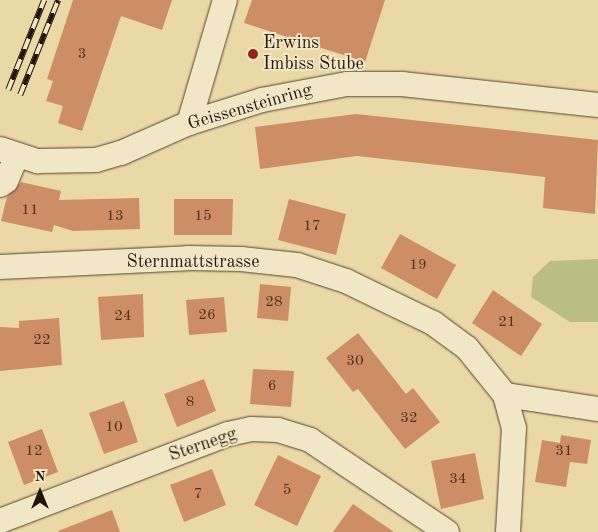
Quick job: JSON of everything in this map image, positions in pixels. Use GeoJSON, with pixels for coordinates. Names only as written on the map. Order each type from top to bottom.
{"type":"FeatureCollection","features":[{"type":"Feature","properties":{"kind":"street"},"geometry":{"type":"LineString","coordinates":[[189,123],[225,0]]}},
{"type":"Feature","properties":{"kind":"street","name":"Geissensteinring"},"geometry":{"type":"LineString","coordinates":[[8,152],[61,163],[96,160],[121,153],[189,123],[262,100],[347,84],[402,84],[598,105]]}},
{"type":"Feature","properties":{"kind":"street"},"geometry":{"type":"LineString","coordinates":[[0,185],[6,181],[8,152]]}},
{"type":"Feature","properties":{"kind":"street","name":"Sternmattstrasse"},"geometry":{"type":"LineString","coordinates":[[0,267],[188,258],[297,265],[346,281],[433,323],[467,348],[505,395],[514,428],[508,532]]}},
{"type":"Feature","properties":{"kind":"street"},"geometry":{"type":"LineString","coordinates":[[505,395],[598,409]]}},
{"type":"Feature","properties":{"kind":"street","name":"Sternegg"},"geometry":{"type":"LineString","coordinates":[[0,521],[228,434],[251,429],[278,430],[310,440],[447,532]]}},
{"type":"Feature","properties":{"kind":"green space"},"geometry":{"type":"Polygon","coordinates":[[[598,259],[598,322],[570,322],[531,297],[533,277],[550,261],[598,259]]]}},
{"type":"Feature","properties":{"kind":"building"},"geometry":{"type":"Polygon","coordinates":[[[73,0],[172,0],[162,30],[121,16],[82,131],[58,123],[63,106],[46,101],[53,81],[47,79],[73,0]]]}},
{"type":"Feature","properties":{"kind":"building"},"geometry":{"type":"Polygon","coordinates":[[[252,0],[385,0],[365,62],[244,23],[252,0]]]}},
{"type":"Feature","properties":{"kind":"building"},"geometry":{"type":"Polygon","coordinates":[[[356,114],[598,140],[595,214],[543,208],[545,177],[357,156],[260,169],[255,127],[356,114]]]}},
{"type":"Feature","properties":{"kind":"building"},"geometry":{"type":"Polygon","coordinates":[[[21,182],[61,191],[59,200],[139,198],[140,229],[73,231],[54,225],[52,232],[1,221],[7,197],[21,182]]]}},
{"type":"Feature","properties":{"kind":"building"},"geometry":{"type":"Polygon","coordinates":[[[174,199],[233,199],[232,235],[174,235],[174,199]]]}},
{"type":"Feature","properties":{"kind":"building"},"geometry":{"type":"Polygon","coordinates":[[[289,199],[346,214],[336,255],[278,240],[289,199]]]}},
{"type":"Feature","properties":{"kind":"building"},"geometry":{"type":"Polygon","coordinates":[[[400,234],[456,265],[437,299],[381,268],[400,234]]]}},
{"type":"Feature","properties":{"kind":"building"},"geometry":{"type":"Polygon","coordinates":[[[260,284],[291,287],[288,321],[257,318],[260,284]]]}},
{"type":"Feature","properties":{"kind":"building"},"geometry":{"type":"Polygon","coordinates":[[[493,290],[542,324],[521,356],[472,323],[493,290]]]}},
{"type":"Feature","properties":{"kind":"building"},"geometry":{"type":"Polygon","coordinates":[[[143,294],[144,337],[101,340],[98,297],[143,294]]]}},
{"type":"Feature","properties":{"kind":"building"},"geometry":{"type":"Polygon","coordinates":[[[224,297],[227,332],[189,335],[186,300],[224,297]]]}},
{"type":"Feature","properties":{"kind":"building"},"geometry":{"type":"Polygon","coordinates":[[[59,318],[62,365],[0,371],[0,327],[19,328],[19,321],[59,318]]]}},
{"type":"Feature","properties":{"kind":"building"},"geometry":{"type":"Polygon","coordinates":[[[358,333],[406,394],[413,388],[440,422],[405,449],[358,389],[353,392],[326,358],[358,333]]]}},
{"type":"Feature","properties":{"kind":"building"},"geometry":{"type":"Polygon","coordinates":[[[253,369],[294,371],[291,407],[250,404],[253,369]]]}},
{"type":"Feature","properties":{"kind":"building"},"geometry":{"type":"Polygon","coordinates":[[[204,379],[216,411],[177,427],[164,394],[204,379]]]}},
{"type":"Feature","properties":{"kind":"building"},"geometry":{"type":"Polygon","coordinates":[[[124,401],[138,442],[104,454],[89,413],[124,401]]]}},
{"type":"Feature","properties":{"kind":"building"},"geometry":{"type":"Polygon","coordinates":[[[42,429],[58,472],[24,485],[8,442],[42,429]]]}},
{"type":"Feature","properties":{"kind":"building"},"geometry":{"type":"Polygon","coordinates":[[[561,435],[591,440],[587,464],[570,462],[566,487],[535,482],[542,440],[560,443],[561,435]]]}},
{"type":"Feature","properties":{"kind":"building"},"geometry":{"type":"Polygon","coordinates":[[[475,453],[484,499],[441,509],[431,461],[475,453]]]}},
{"type":"Feature","properties":{"kind":"building"},"geometry":{"type":"Polygon","coordinates":[[[278,455],[321,476],[297,526],[254,505],[278,455]]]}},
{"type":"Feature","properties":{"kind":"building"},"geometry":{"type":"Polygon","coordinates":[[[212,469],[226,505],[184,522],[170,485],[212,469]]]}},
{"type":"Feature","properties":{"kind":"building"},"geometry":{"type":"Polygon","coordinates":[[[353,504],[394,532],[333,532],[353,504]]]}},
{"type":"Feature","properties":{"kind":"building"},"geometry":{"type":"Polygon","coordinates":[[[112,510],[120,532],[58,531],[112,510]]]}},
{"type":"Feature","properties":{"kind":"railway"},"geometry":{"type":"LineString","coordinates":[[8,90],[44,0]]}},
{"type":"Feature","properties":{"kind":"railway"},"geometry":{"type":"LineString","coordinates":[[20,95],[58,0]]}},
{"type":"Feature","properties":{"kind":"place","name":"Erwins Imbiss Stube"},"geometry":{"type":"Point","coordinates":[253,54]}}]}
